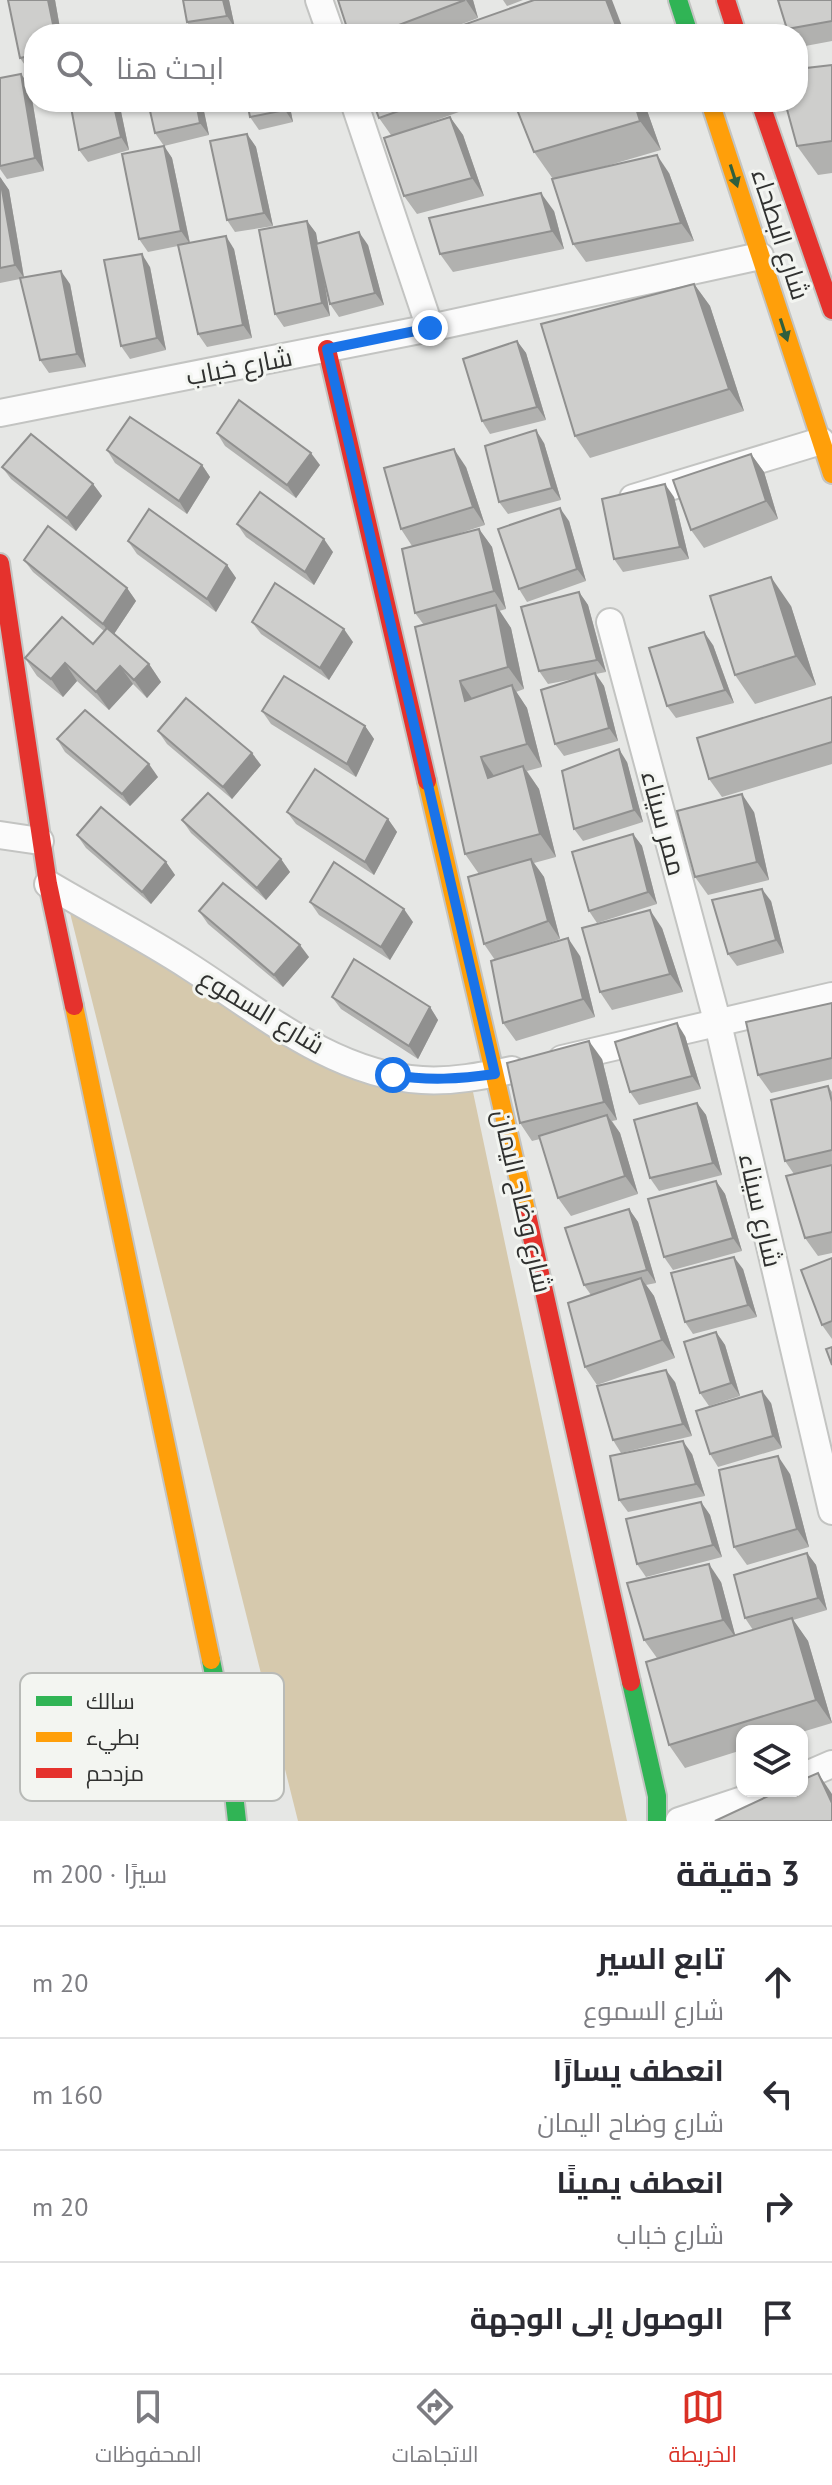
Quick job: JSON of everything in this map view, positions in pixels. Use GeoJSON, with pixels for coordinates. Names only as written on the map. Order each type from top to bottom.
{"type":"FeatureCollection","features":[{"type":"Feature","properties":{"kind":"street"},"geometry":{"type":"LineString","coordinates":[[319,0],[327,24]]}},
{"type":"Feature","properties":{"kind":"street"},"geometry":{"type":"LineString","coordinates":[[678,0],[686,24]]}},
{"type":"Feature","properties":{"kind":"street"},"geometry":{"type":"LineString","coordinates":[[726,0],[734,24]]}},
{"type":"Feature","properties":{"kind":"street"},"geometry":{"type":"LineString","coordinates":[[357,112],[430,328]]}},
{"type":"Feature","properties":{"kind":"street","name":"شارع البطحاء"},"geometry":{"type":"LineString","coordinates":[[713,112],[832,474]]}},
{"type":"Feature","properties":{"kind":"street","name":"شارع البطحاء"},"geometry":{"type":"LineString","coordinates":[[764,112],[827,280],[832,310]]}},
{"type":"Feature","properties":{"kind":"street","name":"شارع خباب"},"geometry":{"type":"LineString","coordinates":[[0,413],[430,328],[760,256]]}},
{"type":"Feature","properties":{"kind":"street","name":"شارع وضاح اليمان"},"geometry":{"type":"LineString","coordinates":[[327,349],[495,1074],[654,1783],[657,1821]]}},
{"type":"Feature","properties":{"kind":"street"},"geometry":{"type":"LineString","coordinates":[[617,503],[821,441]]}},
{"type":"Feature","properties":{"kind":"street"},"geometry":{"type":"LineString","coordinates":[[0,563],[48,884],[213,1673]]}},
{"type":"Feature","properties":{"kind":"street","name":"ممر سيناء"},"geometry":{"type":"LineString","coordinates":[[610,622],[718,1024]]}},
{"type":"Feature","properties":{"kind":"street"},"geometry":{"type":"LineString","coordinates":[[0,835],[40,841]]}},
{"type":"Feature","properties":{"kind":"street","name":"شارع السموع"},"geometry":{"type":"LineString","coordinates":[[48,884],[186,965],[272,1022],[351,1064],[420,1080],[457,1080],[495,1074],[718,1024]]}},
{"type":"Feature","properties":{"kind":"street"},"geometry":{"type":"LineString","coordinates":[[718,1024],[832,996]]}},
{"type":"Feature","properties":{"kind":"street","name":"شارع سيناء"},"geometry":{"type":"LineString","coordinates":[[718,1024],[832,1511]]}},
{"type":"Feature","properties":{"kind":"street"},"geometry":{"type":"LineString","coordinates":[[808,1774],[832,1764]]}},
{"type":"Feature","properties":{"kind":"street"},"geometry":{"type":"LineString","coordinates":[[679,1821],[752,1797]]}},
{"type":"Feature","properties":{"kind":"street"},"geometry":{"type":"LineString","coordinates":[[235,1801],[237,1821]]}},
{"type":"Feature","properties":{"kind":"shaded area"},"geometry":{"type":"Polygon","coordinates":[[[65,893],[284,1043],[473,1092],[627,1821],[298,1821],[284,1765],[284,1673],[261,1673],[65,893]]]}},
{"type":"Feature","properties":{"kind":"building"},"geometry":{"type":"Polygon","coordinates":[[[8,0],[48,0],[53,24],[24,24],[24,57],[20,58],[8,0]]]}},
{"type":"Feature","properties":{"kind":"building"},"geometry":{"type":"Polygon","coordinates":[[[183,0],[223,0],[227,16],[187,22],[183,0]]]}},
{"type":"Feature","properties":{"kind":"building"},"geometry":{"type":"Polygon","coordinates":[[[338,0],[465,0],[401,24],[346,24],[338,0]]]}},
{"type":"Feature","properties":{"kind":"building"},"geometry":{"type":"Polygon","coordinates":[[[534,0],[606,0],[615,24],[466,24],[534,0]]]}},
{"type":"Feature","properties":{"kind":"building"},"geometry":{"type":"Polygon","coordinates":[[[778,0],[832,0],[832,21],[808,25],[785,24],[778,0]]]}},
{"type":"Feature","properties":{"kind":"building"},"geometry":{"type":"Polygon","coordinates":[[[832,65],[832,141],[797,146],[788,112],[808,112],[808,68],[832,65]]]}},
{"type":"Feature","properties":{"kind":"building"},"geometry":{"type":"Polygon","coordinates":[[[21,74],[24,112],[27,112],[35,158],[0,166],[0,78],[21,74]]]}},
{"type":"Feature","properties":{"kind":"building"},"geometry":{"type":"Polygon","coordinates":[[[72,112],[115,112],[121,137],[79,150],[72,112]]]}},
{"type":"Feature","properties":{"kind":"building"},"geometry":{"type":"Polygon","coordinates":[[[150,112],[198,112],[200,123],[155,133],[150,112]]]}},
{"type":"Feature","properties":{"kind":"building"},"geometry":{"type":"Polygon","coordinates":[[[249,112],[275,112],[250,117],[249,112]]]}},
{"type":"Feature","properties":{"kind":"building"},"geometry":{"type":"Polygon","coordinates":[[[377,112],[396,112],[379,118],[377,112]]]}},
{"type":"Feature","properties":{"kind":"building"},"geometry":{"type":"Polygon","coordinates":[[[518,112],[637,112],[640,121],[534,152],[518,112]]]}},
{"type":"Feature","properties":{"kind":"building"},"geometry":{"type":"Polygon","coordinates":[[[450,117],[472,178],[404,196],[384,138],[450,117]]]}},
{"type":"Feature","properties":{"kind":"building"},"geometry":{"type":"Polygon","coordinates":[[[247,134],[264,213],[227,220],[210,141],[247,134]]]}},
{"type":"Feature","properties":{"kind":"building"},"geometry":{"type":"Polygon","coordinates":[[[164,146],[181,231],[139,239],[122,154],[164,146]]]}},
{"type":"Feature","properties":{"kind":"building"},"geometry":{"type":"Polygon","coordinates":[[[657,155],[681,223],[573,244],[552,179],[657,155]]]}},
{"type":"Feature","properties":{"kind":"building"},"geometry":{"type":"Polygon","coordinates":[[[0,178],[15,265],[0,268],[0,178]]]}},
{"type":"Feature","properties":{"kind":"building"},"geometry":{"type":"Polygon","coordinates":[[[541,193],[552,231],[440,254],[429,218],[541,193]]]}},
{"type":"Feature","properties":{"kind":"building"},"geometry":{"type":"Polygon","coordinates":[[[307,221],[322,303],[275,314],[259,230],[307,221]]]}},
{"type":"Feature","properties":{"kind":"building"},"geometry":{"type":"Polygon","coordinates":[[[359,232],[375,293],[330,304],[316,244],[359,232]]]}},
{"type":"Feature","properties":{"kind":"building"},"geometry":{"type":"Polygon","coordinates":[[[226,236],[243,325],[198,334],[178,245],[226,236]]]}},
{"type":"Feature","properties":{"kind":"building"},"geometry":{"type":"Polygon","coordinates":[[[142,254],[157,338],[121,346],[104,260],[142,254]]]}},
{"type":"Feature","properties":{"kind":"building"},"geometry":{"type":"Polygon","coordinates":[[[61,271],[77,354],[40,360],[20,278],[61,271]]]}},
{"type":"Feature","properties":{"kind":"building"},"geometry":{"type":"Polygon","coordinates":[[[694,284],[729,389],[575,436],[541,324],[694,284]]]}},
{"type":"Feature","properties":{"kind":"building"},"geometry":{"type":"Polygon","coordinates":[[[517,341],[537,407],[482,421],[463,359],[517,341]]]}},
{"type":"Feature","properties":{"kind":"building"},"geometry":{"type":"Polygon","coordinates":[[[239,400],[311,453],[287,485],[217,433],[239,400]]]}},
{"type":"Feature","properties":{"kind":"building"},"geometry":{"type":"Polygon","coordinates":[[[130,417],[202,465],[179,501],[107,450],[130,417]]]}},
{"type":"Feature","properties":{"kind":"building"},"geometry":{"type":"Polygon","coordinates":[[[536,430],[552,488],[499,502],[485,446],[536,430]]]}},
{"type":"Feature","properties":{"kind":"building"},"geometry":{"type":"Polygon","coordinates":[[[31,434],[93,484],[67,518],[2,467],[31,434]]]}},
{"type":"Feature","properties":{"kind":"building"},"geometry":{"type":"Polygon","coordinates":[[[454,449],[473,507],[401,529],[384,468],[454,449]]]}},
{"type":"Feature","properties":{"kind":"building"},"geometry":{"type":"Polygon","coordinates":[[[751,454],[766,501],[691,530],[673,480],[751,454]]]}},
{"type":"Feature","properties":{"kind":"building"},"geometry":{"type":"Polygon","coordinates":[[[665,484],[680,547],[614,559],[602,499],[665,484]]]}},
{"type":"Feature","properties":{"kind":"building"},"geometry":{"type":"Polygon","coordinates":[[[260,492],[324,539],[305,572],[237,524],[260,492]]]}},
{"type":"Feature","properties":{"kind":"building"},"geometry":{"type":"Polygon","coordinates":[[[560,508],[577,569],[519,589],[498,529],[560,508]]]}},
{"type":"Feature","properties":{"kind":"building"},"geometry":{"type":"Polygon","coordinates":[[[149,509],[227,565],[207,599],[128,541],[149,509]]]}},
{"type":"Feature","properties":{"kind":"building"},"geometry":{"type":"Polygon","coordinates":[[[48,526],[127,588],[103,624],[24,560],[48,526]]]}},
{"type":"Feature","properties":{"kind":"building"},"geometry":{"type":"Polygon","coordinates":[[[479,529],[494,591],[415,613],[402,549],[479,529]]]}},
{"type":"Feature","properties":{"kind":"building"},"geometry":{"type":"Polygon","coordinates":[[[771,577],[796,656],[735,675],[710,596],[771,577]]]}},
{"type":"Feature","properties":{"kind":"building"},"geometry":{"type":"Polygon","coordinates":[[[275,583],[344,629],[320,668],[252,622],[275,583]]]}},
{"type":"Feature","properties":{"kind":"building"},"geometry":{"type":"Polygon","coordinates":[[[579,592],[597,660],[539,671],[521,607],[579,592]]]}},
{"type":"Feature","properties":{"kind":"building"},"geometry":{"type":"Polygon","coordinates":[[[496,605],[508,667],[460,681],[465,701],[512,685],[527,744],[481,757],[488,778],[523,766],[540,834],[465,854],[415,627],[496,605]]]}},
{"type":"Feature","properties":{"kind":"building"},"geometry":{"type":"Polygon","coordinates":[[[62,617],[93,644],[107,628],[149,664],[134,680],[120,666],[96,692],[65,663],[51,679],[25,658],[62,617]]]}},
{"type":"Feature","properties":{"kind":"building"},"geometry":{"type":"Polygon","coordinates":[[[704,632],[725,690],[667,706],[649,648],[704,632]]]}},
{"type":"Feature","properties":{"kind":"building"},"geometry":{"type":"Polygon","coordinates":[[[595,673],[609,728],[555,744],[541,690],[595,673]]]}},
{"type":"Feature","properties":{"kind":"building"},"geometry":{"type":"Polygon","coordinates":[[[284,676],[365,726],[347,764],[262,711],[284,676]]]}},
{"type":"Feature","properties":{"kind":"building"},"geometry":{"type":"Polygon","coordinates":[[[832,697],[832,742],[709,779],[697,738],[832,697]]]}},
{"type":"Feature","properties":{"kind":"building"},"geometry":{"type":"Polygon","coordinates":[[[186,698],[252,753],[223,787],[158,731],[186,698]]]}},
{"type":"Feature","properties":{"kind":"building"},"geometry":{"type":"Polygon","coordinates":[[[85,710],[149,764],[122,794],[57,739],[85,710]]]}},
{"type":"Feature","properties":{"kind":"building"},"geometry":{"type":"Polygon","coordinates":[[[619,749],[634,810],[574,829],[562,771],[619,749]]]}},
{"type":"Feature","properties":{"kind":"building"},"geometry":{"type":"Polygon","coordinates":[[[315,769],[388,819],[365,862],[287,812],[315,769]]]}},
{"type":"Feature","properties":{"kind":"building"},"geometry":{"type":"Polygon","coordinates":[[[208,793],[281,859],[257,888],[182,820],[208,793]]]}},
{"type":"Feature","properties":{"kind":"building"},"geometry":{"type":"Polygon","coordinates":[[[742,794],[757,862],[695,877],[677,811],[742,794]]]}},
{"type":"Feature","properties":{"kind":"building"},"geometry":{"type":"Polygon","coordinates":[[[101,807],[166,862],[142,892],[77,835],[101,807]]]}},
{"type":"Feature","properties":{"kind":"building"},"geometry":{"type":"Polygon","coordinates":[[[633,834],[648,892],[589,911],[572,852],[633,834]]]}},
{"type":"Feature","properties":{"kind":"building"},"geometry":{"type":"Polygon","coordinates":[[[531,859],[548,921],[484,944],[468,877],[531,859]]]}},
{"type":"Feature","properties":{"kind":"building"},"geometry":{"type":"Polygon","coordinates":[[[334,862],[404,909],[381,947],[310,902],[334,862]]]}},
{"type":"Feature","properties":{"kind":"building"},"geometry":{"type":"Polygon","coordinates":[[[223,883],[300,945],[274,975],[199,911],[223,883]]]}},
{"type":"Feature","properties":{"kind":"building"},"geometry":{"type":"Polygon","coordinates":[[[762,889],[776,940],[728,954],[712,900],[762,889]]]}},
{"type":"Feature","properties":{"kind":"building"},"geometry":{"type":"Polygon","coordinates":[[[650,910],[670,974],[600,992],[582,928],[650,910]]]}},
{"type":"Feature","properties":{"kind":"building"},"geometry":{"type":"Polygon","coordinates":[[[568,938],[583,999],[503,1023],[491,961],[568,938]]]}},
{"type":"Feature","properties":{"kind":"building"},"geometry":{"type":"Polygon","coordinates":[[[354,959],[430,1007],[409,1046],[332,997],[354,959]]]}},
{"type":"Feature","properties":{"kind":"building"},"geometry":{"type":"Polygon","coordinates":[[[832,1003],[832,1058],[758,1075],[746,1022],[832,1003]]]}},
{"type":"Feature","properties":{"kind":"building"},"geometry":{"type":"Polygon","coordinates":[[[677,1023],[692,1076],[630,1092],[615,1042],[677,1023]]]}},
{"type":"Feature","properties":{"kind":"building"},"geometry":{"type":"Polygon","coordinates":[[[589,1041],[604,1102],[520,1123],[507,1063],[589,1041]]]}},
{"type":"Feature","properties":{"kind":"building"},"geometry":{"type":"Polygon","coordinates":[[[828,1086],[832,1102],[832,1150],[785,1161],[771,1100],[828,1086]]]}},
{"type":"Feature","properties":{"kind":"building"},"geometry":{"type":"Polygon","coordinates":[[[697,1103],[713,1163],[650,1178],[634,1120],[697,1103]]]}},
{"type":"Feature","properties":{"kind":"building"},"geometry":{"type":"Polygon","coordinates":[[[607,1115],[625,1176],[558,1198],[539,1136],[607,1115]]]}},
{"type":"Feature","properties":{"kind":"building"},"geometry":{"type":"Polygon","coordinates":[[[832,1165],[832,1232],[805,1238],[786,1176],[832,1165]]]}},
{"type":"Feature","properties":{"kind":"building"},"geometry":{"type":"Polygon","coordinates":[[[716,1181],[733,1238],[664,1257],[648,1199],[716,1181]]]}},
{"type":"Feature","properties":{"kind":"building"},"geometry":{"type":"Polygon","coordinates":[[[629,1209],[647,1270],[584,1285],[565,1228],[629,1209]]]}},
{"type":"Feature","properties":{"kind":"building"},"geometry":{"type":"Polygon","coordinates":[[[734,1257],[748,1305],[685,1322],[671,1273],[734,1257]]]}},
{"type":"Feature","properties":{"kind":"building"},"geometry":{"type":"Polygon","coordinates":[[[832,1258],[832,1321],[822,1325],[801,1270],[832,1258]]]}},
{"type":"Feature","properties":{"kind":"building"},"geometry":{"type":"Polygon","coordinates":[[[641,1278],[662,1340],[585,1367],[568,1303],[641,1278]]]}},
{"type":"Feature","properties":{"kind":"building"},"geometry":{"type":"Polygon","coordinates":[[[716,1332],[731,1383],[700,1393],[684,1342],[716,1332]]]}},
{"type":"Feature","properties":{"kind":"building"},"geometry":{"type":"Polygon","coordinates":[[[832,1347],[832,1365],[826,1349],[832,1347]]]}},
{"type":"Feature","properties":{"kind":"building"},"geometry":{"type":"Polygon","coordinates":[[[666,1370],[683,1424],[613,1440],[597,1386],[666,1370]]]}},
{"type":"Feature","properties":{"kind":"building"},"geometry":{"type":"Polygon","coordinates":[[[762,1391],[773,1436],[710,1454],[696,1411],[762,1391]]]}},
{"type":"Feature","properties":{"kind":"building"},"geometry":{"type":"Polygon","coordinates":[[[683,1441],[696,1484],[619,1500],[610,1456],[683,1441]]]}},
{"type":"Feature","properties":{"kind":"building"},"geometry":{"type":"Polygon","coordinates":[[[778,1456],[797,1529],[734,1547],[719,1470],[778,1456]]]}},
{"type":"Feature","properties":{"kind":"building"},"geometry":{"type":"Polygon","coordinates":[[[701,1502],[713,1545],[637,1564],[626,1519],[701,1502]]]}},
{"type":"Feature","properties":{"kind":"building"},"geometry":{"type":"Polygon","coordinates":[[[807,1553],[818,1598],[745,1618],[734,1575],[807,1553]]]}},
{"type":"Feature","properties":{"kind":"building"},"geometry":{"type":"Polygon","coordinates":[[[709,1564],[723,1620],[644,1640],[627,1583],[709,1564]]]}},
{"type":"Feature","properties":{"kind":"building"},"geometry":{"type":"Polygon","coordinates":[[[792,1618],[816,1700],[669,1745],[646,1662],[792,1618]]]}},
{"type":"Feature","properties":{"kind":"building"},"geometry":{"type":"Polygon","coordinates":[[[818,1773],[832,1803],[832,1821],[715,1821],[766,1797],[808,1797],[808,1777],[818,1773]]]}},
{"type":"Feature","properties":{"kind":"traffic: fast"},"geometry":{"type":"LineString","coordinates":[[678,0],[686,24]]}},
{"type":"Feature","properties":{"kind":"traffic: fast"},"geometry":{"type":"LineString","coordinates":[[211,1660],[214,1673]]}},
{"type":"Feature","properties":{"kind":"traffic: fast"},"geometry":{"type":"LineString","coordinates":[[631,1682],[657,1796],[657,1821]]}},
{"type":"Feature","properties":{"kind":"traffic: fast"},"geometry":{"type":"LineString","coordinates":[[235,1801],[237,1821]]}},
{"type":"Feature","properties":{"kind":"traffic: slow"},"geometry":{"type":"LineString","coordinates":[[713,112],[832,474]]}},
{"type":"Feature","properties":{"kind":"traffic: slow"},"geometry":{"type":"LineString","coordinates":[[427,781],[527,1215]]}},
{"type":"Feature","properties":{"kind":"traffic: slow"},"geometry":{"type":"LineString","coordinates":[[74,1006],[211,1660]]}},
{"type":"Feature","properties":{"kind":"traffic: jam"},"geometry":{"type":"LineString","coordinates":[[726,0],[734,24]]}},
{"type":"Feature","properties":{"kind":"traffic: jam"},"geometry":{"type":"LineString","coordinates":[[763,112],[832,310]]}},
{"type":"Feature","properties":{"kind":"traffic: jam"},"geometry":{"type":"LineString","coordinates":[[327,349],[427,781]]}},
{"type":"Feature","properties":{"kind":"traffic: jam"},"geometry":{"type":"LineString","coordinates":[[0,563],[48,884],[74,1006]]}},
{"type":"Feature","properties":{"kind":"traffic: jam"},"geometry":{"type":"LineString","coordinates":[[527,1215],[631,1682]]}},
{"type":"Feature","properties":{"kind":"route"},"geometry":{"type":"LineString","coordinates":[[393,1075],[420,1080],[457,1080],[495,1074],[327,349],[430,328]]}}]}
